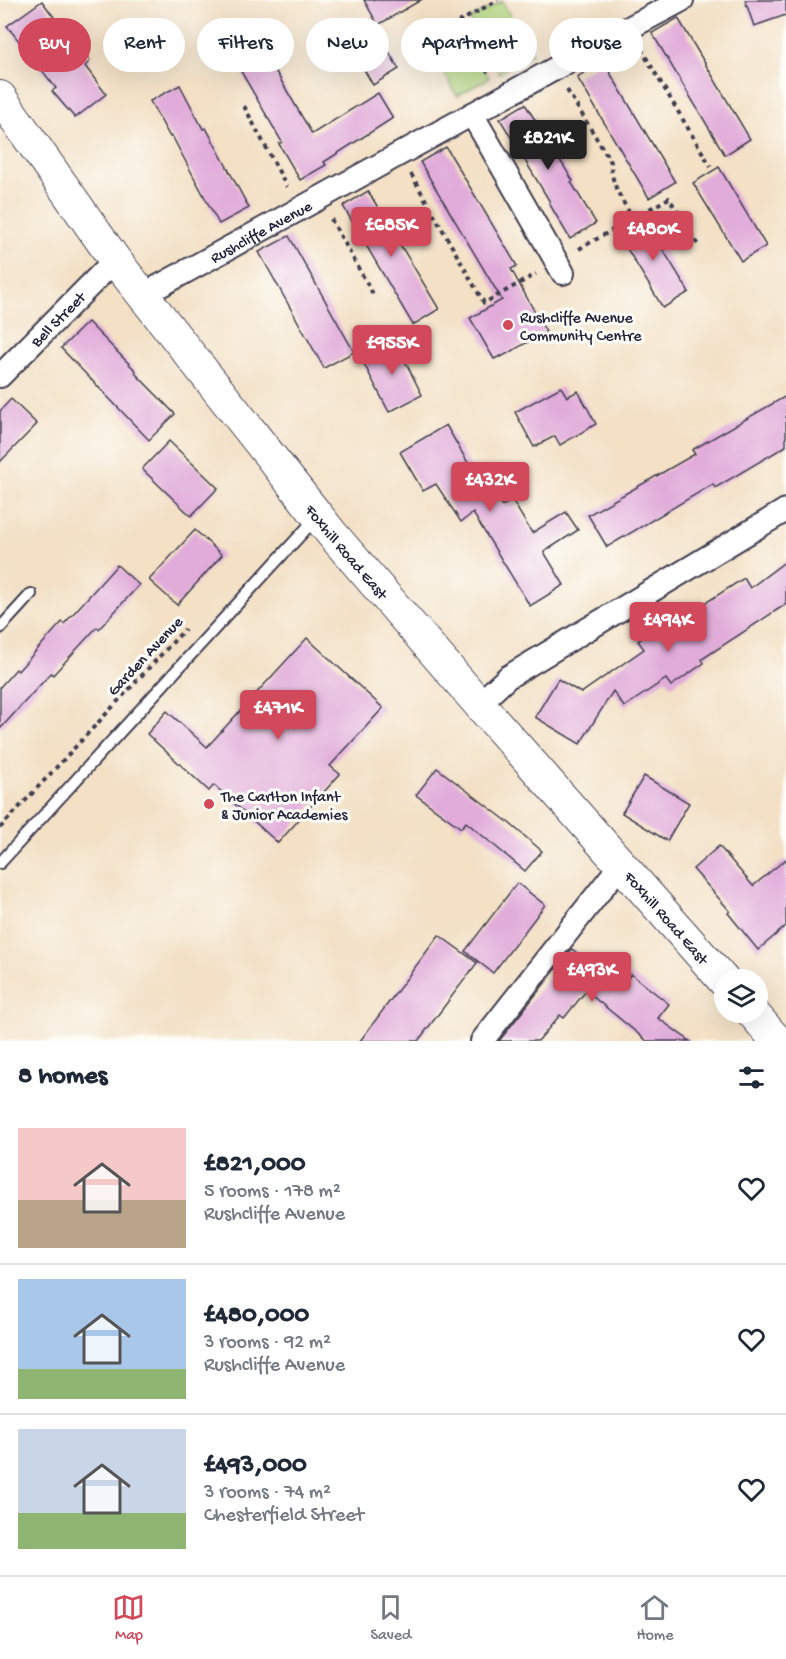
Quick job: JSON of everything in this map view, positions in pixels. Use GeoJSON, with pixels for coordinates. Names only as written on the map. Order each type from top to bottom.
{"type":"FeatureCollection","features":[{"type":"Feature","properties":{"kind":"street","name":"Rushcliffe Avenue"},"geometry":{"type":"LineString","coordinates":[[643,20],[682,0]]}},
{"type":"Feature","properties":{"kind":"street","name":"Rushcliffe Avenue"},"geometry":{"type":"LineString","coordinates":[[143,295],[549,72]]}},
{"type":"Feature","properties":{"kind":"street","name":"Foxhill Road East"},"geometry":{"type":"LineString","coordinates":[[0,97],[115,260],[332,534],[714,970]]}},
{"type":"Feature","properties":{"kind":"street"},"geometry":{"type":"LineString","coordinates":[[472,114],[562,273]]}},
{"type":"Feature","properties":{"kind":"street","name":"Bell Street"},"geometry":{"type":"LineString","coordinates":[[0,376],[115,260]]}},
{"type":"Feature","properties":{"kind":"street"},"geometry":{"type":"LineString","coordinates":[[480,704],[508,677],[786,510]]}},
{"type":"Feature","properties":{"kind":"street"},"geometry":{"type":"LineString","coordinates":[[482,1041],[621,863]]}},
{"type":"Feature","properties":{"kind":"street"},"geometry":{"type":"LineString","coordinates":[[763,1023],[778,1037]]}},
{"type":"Feature","properties":{"kind":"lane"},"geometry":{"type":"LineString","coordinates":[[0,863],[318,515]]}},
{"type":"Feature","properties":{"kind":"lane"},"geometry":{"type":"LineString","coordinates":[[0,628],[31,594]]}},
{"type":"Feature","properties":{"kind":"path"},"geometry":{"type":"LineString","coordinates":[[465,18],[498,0]]}},
{"type":"Feature","properties":{"kind":"path"},"geometry":{"type":"LineString","coordinates":[[643,51],[711,167]]}},
{"type":"Feature","properties":{"kind":"path"},"geometry":{"type":"LineString","coordinates":[[488,72],[502,97]]}},
{"type":"Feature","properties":{"kind":"path"},"geometry":{"type":"LineString","coordinates":[[556,72],[611,162],[611,176],[633,219]]}},
{"type":"Feature","properties":{"kind":"path"},"geometry":{"type":"LineString","coordinates":[[244,106],[299,210]]}},
{"type":"Feature","properties":{"kind":"path"},"geometry":{"type":"LineString","coordinates":[[319,198],[373,294]]}},
{"type":"Feature","properties":{"kind":"path","name":"Garden Avenue"},"geometry":{"type":"LineString","coordinates":[[0,828],[185,629]]}},
{"type":"Feature","properties":{"kind":"green space"},"geometry":{"type":"Polygon","coordinates":[[[502,1],[512,18],[472,18],[502,1]]]}},
{"type":"Feature","properties":{"kind":"green space"},"geometry":{"type":"Polygon","coordinates":[[[443,72],[486,72],[489,78],[457,96],[443,72]]]}},
{"type":"Feature","properties":{"kind":"building"},"geometry":{"type":"Polygon","coordinates":[[[364,0],[421,0],[389,19],[374,18],[364,0]]]}},
{"type":"Feature","properties":{"kind":"building"},"geometry":{"type":"Polygon","coordinates":[[[745,0],[786,0],[786,15],[754,26],[745,0]]]}},
{"type":"Feature","properties":{"kind":"building"},"geometry":{"type":"Polygon","coordinates":[[[42,1],[55,18],[18,18],[42,1]]]}},
{"type":"Feature","properties":{"kind":"building"},"geometry":{"type":"Polygon","coordinates":[[[18,18],[18,40],[7,26],[18,18]]]}},
{"type":"Feature","properties":{"kind":"building"},"geometry":{"type":"Polygon","coordinates":[[[678,18],[750,139],[725,155],[652,33],[678,18]]]}},
{"type":"Feature","properties":{"kind":"building"},"geometry":{"type":"Polygon","coordinates":[[[389,52],[399,69],[373,85],[365,72],[389,72],[389,52]]]}},
{"type":"Feature","properties":{"kind":"building"},"geometry":{"type":"Polygon","coordinates":[[[43,72],[90,72],[106,94],[75,118],[52,91],[56,88],[43,72]]]}},
{"type":"Feature","properties":{"kind":"building"},"geometry":{"type":"Polygon","coordinates":[[[241,72],[276,72],[312,134],[378,93],[393,118],[324,162],[326,165],[300,180],[279,144],[282,142],[241,72]]]}},
{"type":"Feature","properties":{"kind":"building"},"geometry":{"type":"Polygon","coordinates":[[[585,72],[610,72],[675,182],[649,198],[577,77],[585,72]]]}},
{"type":"Feature","properties":{"kind":"building"},"geometry":{"type":"Polygon","coordinates":[[[180,85],[249,208],[219,224],[172,136],[170,137],[150,101],[180,85]]]}},
{"type":"Feature","properties":{"kind":"building"},"geometry":{"type":"Polygon","coordinates":[[[525,104],[596,223],[570,239],[500,119],[525,104]]]}},
{"type":"Feature","properties":{"kind":"building"},"geometry":{"type":"Polygon","coordinates":[[[446,147],[517,266],[511,269],[546,332],[494,359],[470,318],[502,300],[420,162],[446,147]]]}},
{"type":"Feature","properties":{"kind":"building"},"geometry":{"type":"Polygon","coordinates":[[[719,167],[766,246],[741,261],[693,183],[719,167]]]}},
{"type":"Feature","properties":{"kind":"building"},"geometry":{"type":"Polygon","coordinates":[[[368,191],[439,309],[413,325],[343,206],[368,191]]]}},
{"type":"Feature","properties":{"kind":"building"},"geometry":{"type":"Polygon","coordinates":[[[643,217],[689,292],[663,308],[617,232],[643,217]]]}},
{"type":"Feature","properties":{"kind":"building"},"geometry":{"type":"Polygon","coordinates":[[[289,236],[354,352],[324,368],[259,252],[289,236]]]}},
{"type":"Feature","properties":{"kind":"building"},"geometry":{"type":"Polygon","coordinates":[[[88,322],[175,414],[149,440],[61,348],[88,322]]]}},
{"type":"Feature","properties":{"kind":"building"},"geometry":{"type":"Polygon","coordinates":[[[395,341],[422,395],[389,412],[361,358],[395,341]]]}},
{"type":"Feature","properties":{"kind":"building"},"geometry":{"type":"Polygon","coordinates":[[[561,387],[567,397],[578,391],[596,424],[560,445],[555,436],[534,447],[515,412],[561,387]]]}},
{"type":"Feature","properties":{"kind":"building"},"geometry":{"type":"Polygon","coordinates":[[[786,396],[786,446],[715,488],[713,484],[607,547],[588,515],[695,454],[692,450],[786,396]]]}},
{"type":"Feature","properties":{"kind":"building"},"geometry":{"type":"Polygon","coordinates":[[[11,399],[37,424],[0,462],[0,411],[11,399]]]}},
{"type":"Feature","properties":{"kind":"building"},"geometry":{"type":"Polygon","coordinates":[[[446,425],[472,470],[476,467],[502,506],[512,500],[532,533],[566,512],[578,530],[544,552],[564,585],[530,606],[473,513],[461,522],[436,484],[423,491],[400,452],[446,425]]]}},
{"type":"Feature","properties":{"kind":"building"},"geometry":{"type":"Polygon","coordinates":[[[169,441],[218,488],[191,516],[142,469],[169,441]]]}},
{"type":"Feature","properties":{"kind":"building"},"geometry":{"type":"Polygon","coordinates":[[[195,530],[222,555],[177,605],[149,580],[195,530]]]}},
{"type":"Feature","properties":{"kind":"building"},"geometry":{"type":"Polygon","coordinates":[[[786,561],[786,604],[702,659],[704,663],[671,686],[666,679],[624,707],[613,691],[580,744],[535,717],[558,679],[581,693],[644,649],[638,641],[672,618],[676,622],[744,578],[750,588],[786,561]]]}},
{"type":"Feature","properties":{"kind":"building"},"geometry":{"type":"Polygon","coordinates":[[[117,565],[139,585],[53,675],[51,673],[0,729],[0,687],[16,669],[18,671],[62,622],[64,624],[117,565]]]}},
{"type":"Feature","properties":{"kind":"building"},"geometry":{"type":"Polygon","coordinates":[[[307,638],[383,708],[330,766],[340,774],[278,843],[214,785],[209,791],[147,734],[167,711],[207,747],[307,638]]]}},
{"type":"Feature","properties":{"kind":"building"},"geometry":{"type":"Polygon","coordinates":[[[437,768],[542,851],[525,871],[466,822],[461,828],[416,795],[437,768]]]}},
{"type":"Feature","properties":{"kind":"building"},"geometry":{"type":"Polygon","coordinates":[[[644,776],[689,803],[667,841],[622,813],[644,776]]]}},
{"type":"Feature","properties":{"kind":"building"},"geometry":{"type":"Polygon","coordinates":[[[719,846],[753,886],[786,859],[786,926],[758,950],[728,913],[730,911],[693,869],[719,846]]]}},
{"type":"Feature","properties":{"kind":"building"},"geometry":{"type":"Polygon","coordinates":[[[517,883],[545,905],[493,973],[465,951],[517,883]]]}},
{"type":"Feature","properties":{"kind":"building"},"geometry":{"type":"Polygon","coordinates":[[[439,935],[477,963],[418,1041],[360,1041],[439,935]]]}},
{"type":"Feature","properties":{"kind":"building"},"geometry":{"type":"Polygon","coordinates":[[[572,949],[621,987],[631,974],[669,1004],[658,1018],[690,1041],[647,1041],[586,991],[564,1018],[560,1015],[538,1041],[499,1041],[572,949]]]}},
{"type":"Feature","properties":{"kind":"place","name":"Rushcliffe Avenue Community Centre"},"geometry":{"type":"Point","coordinates":[508,325]}},
{"type":"Feature","properties":{"kind":"place","name":"The Carlton Infant & Junior Academies"},"geometry":{"type":"Point","coordinates":[209,804]}}]}
